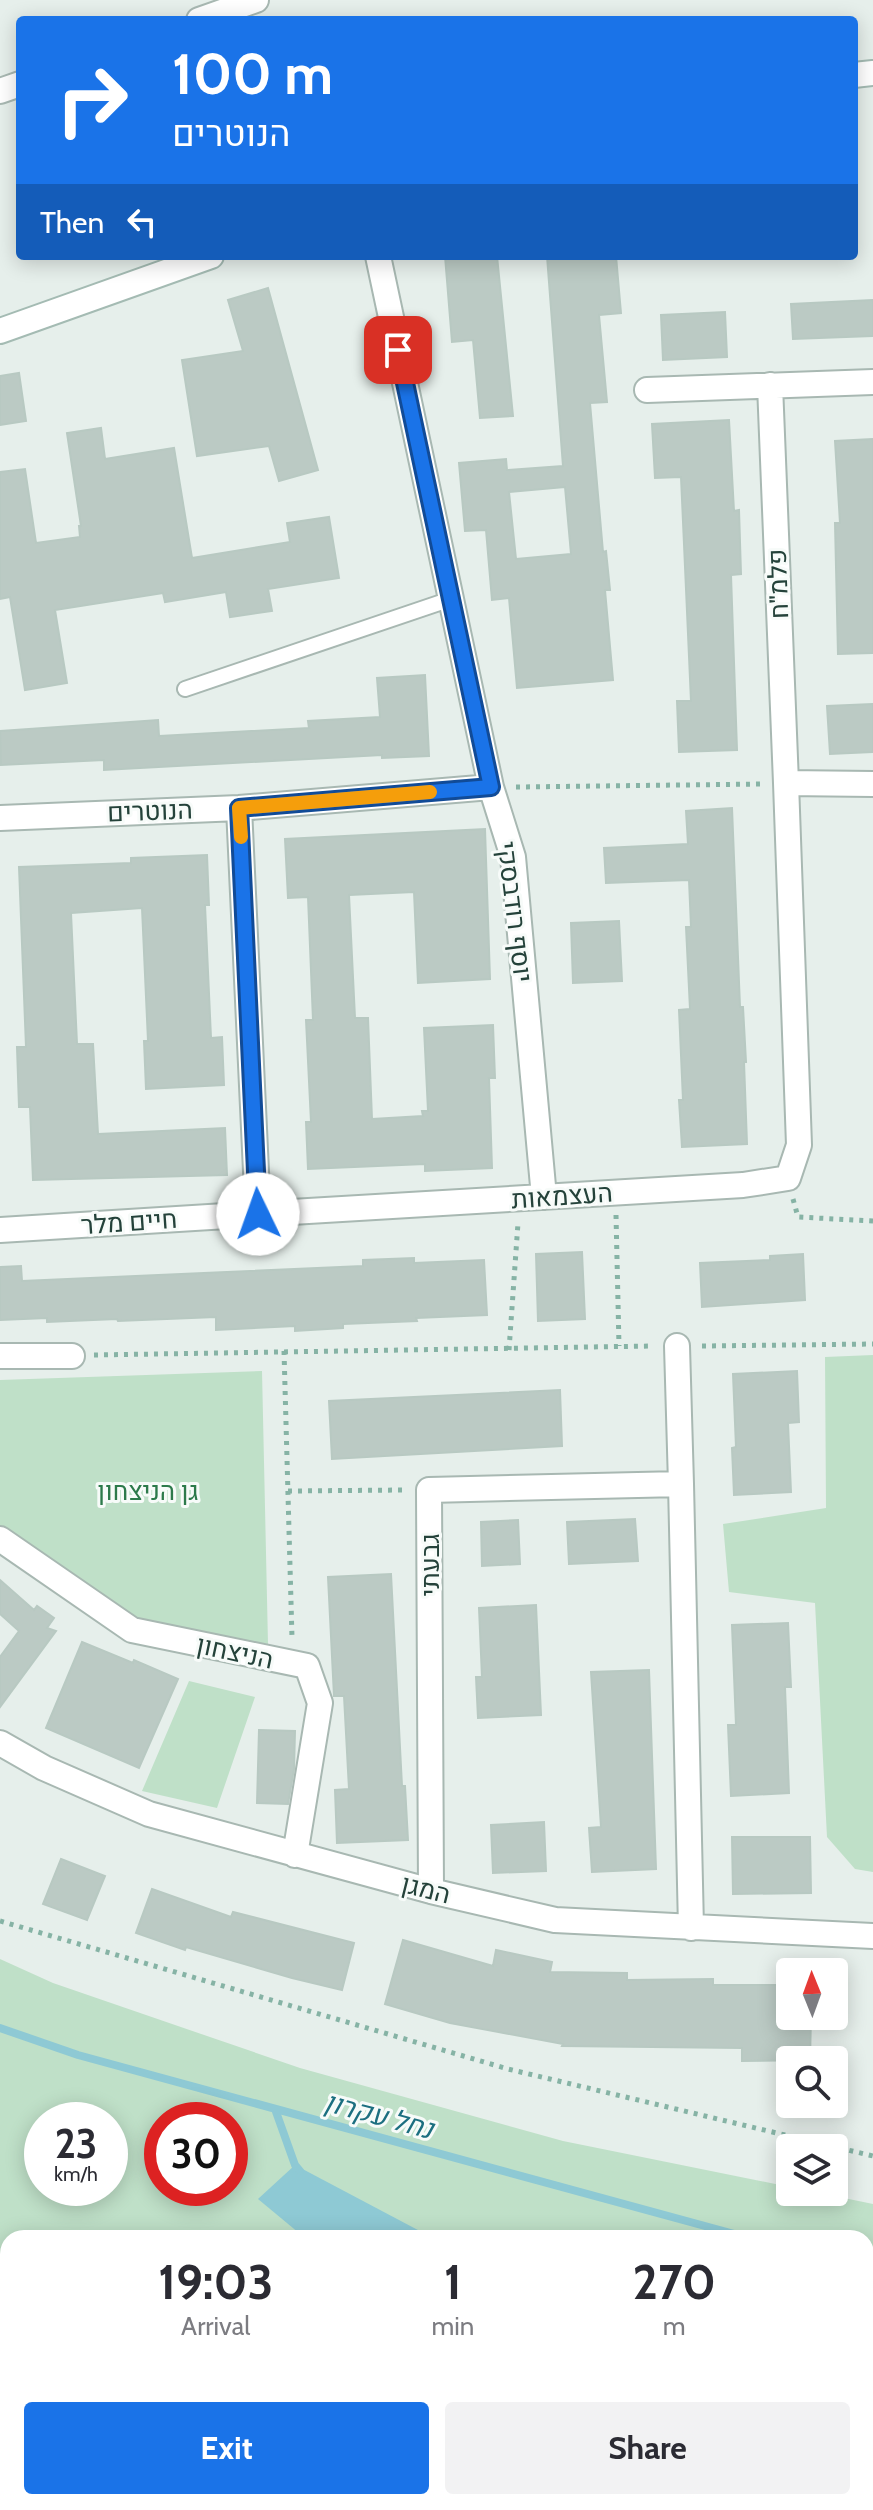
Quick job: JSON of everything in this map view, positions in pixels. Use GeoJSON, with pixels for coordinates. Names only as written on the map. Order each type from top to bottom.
{"type":"FeatureCollection","features":[{"type":"Feature","properties":{"kind":"street"},"geometry":{"type":"LineString","coordinates":[[210,16],[256,0]]}},
{"type":"Feature","properties":{"kind":"street"},"geometry":{"type":"LineString","coordinates":[[0,331],[200,260]]}},
{"type":"Feature","properties":{"kind":"street","name":"יוסף רודבסקי"},"geometry":{"type":"LineString","coordinates":[[379,260],[491,787],[513,857],[532,1198]]}},
{"type":"Feature","properties":{"kind":"street"},"geometry":{"type":"LineString","coordinates":[[647,390],[873,382]]}},
{"type":"Feature","properties":{"kind":"street","name":"פלמ\"ח"},"geometry":{"type":"LineString","coordinates":[[770,385],[786,783]]}},
{"type":"Feature","properties":{"kind":"street"},"geometry":{"type":"LineString","coordinates":[[788,1178],[799,1145],[786,783],[873,784]]}},
{"type":"Feature","properties":{"kind":"street","name":"הנוטרים"},"geometry":{"type":"LineString","coordinates":[[0,818],[239,808],[491,787]]}},
{"type":"Feature","properties":{"kind":"street"},"geometry":{"type":"LineString","coordinates":[[239,808],[258,1214]]}},
{"type":"Feature","properties":{"kind":"street","name":"העצמאות"},"geometry":{"type":"LineString","coordinates":[[258,1214],[743,1185],[788,1178]]}},
{"type":"Feature","properties":{"kind":"street","name":"חיים מלר"},"geometry":{"type":"LineString","coordinates":[[0,1230],[258,1214]]}},
{"type":"Feature","properties":{"kind":"street"},"geometry":{"type":"LineString","coordinates":[[677,1346],[691,1928]]}},
{"type":"Feature","properties":{"kind":"street"},"geometry":{"type":"LineString","coordinates":[[0,1356],[72,1356]]}},
{"type":"Feature","properties":{"kind":"street"},"geometry":{"type":"LineString","coordinates":[[429,1490],[681,1484]]}},
{"type":"Feature","properties":{"kind":"street","name":"גבעתי"},"geometry":{"type":"LineString","coordinates":[[429,1490],[431,1891]]}},
{"type":"Feature","properties":{"kind":"street","name":"הניצחון"},"geometry":{"type":"LineString","coordinates":[[0,1539],[132,1630],[307,1666],[320,1703],[295,1855]]}},
{"type":"Feature","properties":{"kind":"street","name":"המגן"},"geometry":{"type":"LineString","coordinates":[[0,1743],[44,1768],[149,1814],[431,1891],[555,1920],[873,1936]]}},
{"type":"Feature","properties":{"kind":"lane"},"geometry":{"type":"LineString","coordinates":[[185,689],[451,599]]}},
{"type":"Feature","properties":{"kind":"path"},"geometry":{"type":"LineString","coordinates":[[491,787],[786,783]]}},
{"type":"Feature","properties":{"kind":"path"},"geometry":{"type":"LineString","coordinates":[[788,1178],[798,1217],[873,1221]]}},
{"type":"Feature","properties":{"kind":"path"},"geometry":{"type":"LineString","coordinates":[[615,1192],[619,1346]]}},
{"type":"Feature","properties":{"kind":"path"},"geometry":{"type":"LineString","coordinates":[[509,1350],[532,1198]]}},
{"type":"Feature","properties":{"kind":"path"},"geometry":{"type":"LineString","coordinates":[[72,1356],[873,1344]]}},
{"type":"Feature","properties":{"kind":"path"},"geometry":{"type":"LineString","coordinates":[[284,1351],[293,1663]]}},
{"type":"Feature","properties":{"kind":"path"},"geometry":{"type":"LineString","coordinates":[[288,1491],[429,1490]]}},
{"type":"Feature","properties":{"kind":"path"},"geometry":{"type":"LineString","coordinates":[[0,1921],[508,2069],[873,2156]]}},
{"type":"Feature","properties":{"kind":"green space"},"geometry":{"type":"Polygon","coordinates":[[[873,1355],[873,1872],[855,1869],[827,1837],[815,1603],[729,1592],[723,1524],[826,1508],[825,1357],[873,1355]]]}},
{"type":"Feature","properties":{"kind":"green space","name":"גן הניצחון"},"geometry":{"type":"Polygon","coordinates":[[[262,1371],[268,1644],[140,1626],[0,1532],[0,1380],[262,1371]]]}},
{"type":"Feature","properties":{"kind":"green space"},"geometry":{"type":"Polygon","coordinates":[[[189,1681],[255,1697],[217,1808],[142,1791],[189,1681]]]}},
{"type":"Feature","properties":{"kind":"green space"},"geometry":{"type":"Polygon","coordinates":[[[0,1959],[53,1983],[300,2068],[563,2141],[776,2184],[776,2206],[848,2206],[848,2199],[873,2204],[873,2230],[0,2230],[0,1959]]]}},
{"type":"Feature","properties":{"kind":"water"},"geometry":{"type":"Polygon","coordinates":[[[295,2165],[418,2230],[295,2230],[258,2199],[295,2165]]]}},
{"type":"Feature","properties":{"kind":"building"},"geometry":{"type":"Polygon","coordinates":[[[445,260],[497,260],[513,416],[480,418],[473,340],[452,342],[445,260]]]}},
{"type":"Feature","properties":{"kind":"building"},"geometry":{"type":"Polygon","coordinates":[[[547,260],[616,260],[621,313],[599,315],[607,402],[590,403],[603,552],[606,551],[610,590],[605,590],[613,680],[517,688],[509,598],[492,600],[486,530],[465,531],[459,463],[506,459],[507,470],[563,466],[547,260]],[[565,487],[509,492],[516,559],[571,554],[565,487]]]}},
{"type":"Feature","properties":{"kind":"building"},"geometry":{"type":"Polygon","coordinates":[[[268,288],[318,470],[279,481],[269,446],[197,456],[182,360],[243,351],[228,300],[268,288]]]}},
{"type":"Feature","properties":{"kind":"building"},"geometry":{"type":"Polygon","coordinates":[[[873,300],[873,336],[793,339],[791,304],[873,300]]]}},
{"type":"Feature","properties":{"kind":"building"},"geometry":{"type":"Polygon","coordinates":[[[725,312],[727,357],[663,360],[661,315],[725,312]]]}},
{"type":"Feature","properties":{"kind":"building"},"geometry":{"type":"Polygon","coordinates":[[[19,373],[26,421],[0,425],[0,376],[19,373]]]}},
{"type":"Feature","properties":{"kind":"building"},"geometry":{"type":"Polygon","coordinates":[[[729,420],[734,511],[739,510],[741,574],[731,575],[737,750],[679,752],[677,701],[691,701],[681,477],[655,478],[652,424],[729,420]]]}},
{"type":"Feature","properties":{"kind":"building"},"geometry":{"type":"Polygon","coordinates":[[[101,428],[105,459],[174,448],[192,558],[290,542],[287,523],[329,517],[339,578],[268,589],[272,611],[230,617],[226,592],[165,602],[163,593],[55,610],[67,683],[25,690],[10,597],[0,599],[0,472],[25,469],[36,543],[80,537],[67,433],[101,428]]]}},
{"type":"Feature","properties":{"kind":"building"},"geometry":{"type":"Polygon","coordinates":[[[873,439],[873,653],[838,654],[835,523],[840,523],[835,441],[873,439]]]}},
{"type":"Feature","properties":{"kind":"building"},"geometry":{"type":"Polygon","coordinates":[[[425,675],[429,756],[382,758],[382,755],[104,770],[104,760],[1,765],[0,731],[158,720],[159,736],[309,728],[308,721],[380,717],[377,678],[425,675]]]}},
{"type":"Feature","properties":{"kind":"building"},"geometry":{"type":"Polygon","coordinates":[[[873,704],[873,752],[830,754],[827,706],[873,704]]]}},
{"type":"Feature","properties":{"kind":"building"},"geometry":{"type":"Polygon","coordinates":[[[732,808],[740,1007],[743,1007],[746,1062],[747,1144],[682,1147],[679,1010],[690,1009],[686,927],[691,927],[689,880],[606,883],[604,848],[688,844],[686,811],[732,808]]]}},
{"type":"Feature","properties":{"kind":"building"},"geometry":{"type":"Polygon","coordinates":[[[485,829],[490,979],[418,983],[414,892],[349,895],[355,1018],[368,1018],[372,1119],[423,1116],[422,1111],[428,1111],[424,1028],[493,1025],[495,1078],[489,1078],[492,1168],[425,1171],[425,1164],[308,1169],[306,1122],[311,1122],[306,1020],[313,1020],[308,897],[288,898],[285,839],[485,829]]]}},
{"type":"Feature","properties":{"kind":"building"},"geometry":{"type":"Polygon","coordinates":[[[207,855],[209,905],[205,905],[211,1038],[222,1037],[224,1085],[146,1089],[144,1041],[148,1041],[142,908],[71,913],[77,1044],[93,1044],[98,1134],[225,1128],[227,1175],[33,1180],[30,1107],[19,1107],[17,1047],[26,1047],[19,867],[131,863],[131,858],[207,855]]]}},
{"type":"Feature","properties":{"kind":"building"},"geometry":{"type":"Polygon","coordinates":[[[619,921],[622,981],[573,983],[571,923],[619,921]]]}},
{"type":"Feature","properties":{"kind":"building"},"geometry":{"type":"Polygon","coordinates":[[[582,1252],[585,1319],[538,1321],[536,1254],[582,1252]]]}},
{"type":"Feature","properties":{"kind":"building"},"geometry":{"type":"Polygon","coordinates":[[[803,1254],[805,1300],[702,1307],[700,1263],[770,1260],[770,1256],[803,1254]]]}},
{"type":"Feature","properties":{"kind":"building"},"geometry":{"type":"Polygon","coordinates":[[[414,1258],[414,1263],[484,1260],[487,1315],[343,1324],[343,1328],[295,1331],[295,1326],[216,1330],[216,1317],[47,1322],[47,1318],[0,1320],[0,1267],[21,1266],[22,1281],[363,1266],[363,1260],[414,1258]]]}},
{"type":"Feature","properties":{"kind":"building"},"geometry":{"type":"Polygon","coordinates":[[[797,1371],[799,1422],[788,1423],[791,1492],[734,1495],[733,1374],[797,1371]]]}},
{"type":"Feature","properties":{"kind":"building"},"geometry":{"type":"Polygon","coordinates":[[[560,1390],[562,1446],[332,1459],[329,1401],[560,1390]]]}},
{"type":"Feature","properties":{"kind":"building"},"geometry":{"type":"Polygon","coordinates":[[[635,1519],[638,1561],[569,1564],[567,1522],[635,1519]]]}},
{"type":"Feature","properties":{"kind":"building"},"geometry":{"type":"Polygon","coordinates":[[[518,1520],[520,1564],[482,1566],[481,1522],[518,1520]]]}},
{"type":"Feature","properties":{"kind":"building"},"geometry":{"type":"Polygon","coordinates":[[[391,1574],[402,1786],[405,1786],[408,1840],[337,1843],[335,1790],[349,1789],[344,1696],[334,1696],[328,1577],[391,1574]]]}},
{"type":"Feature","properties":{"kind":"building"},"geometry":{"type":"Polygon","coordinates":[[[0,1580],[34,1610],[37,1606],[54,1618],[47,1628],[56,1631],[0,1707],[0,1657],[19,1631],[0,1614],[0,1580]]]}},
{"type":"Feature","properties":{"kind":"building"},"geometry":{"type":"Polygon","coordinates":[[[536,1605],[541,1715],[478,1718],[476,1677],[482,1677],[479,1608],[536,1605]]]}},
{"type":"Feature","properties":{"kind":"building"},"geometry":{"type":"Polygon","coordinates":[[[788,1623],[791,1687],[785,1687],[789,1793],[731,1796],[728,1725],[736,1725],[732,1625],[788,1623]]]}},
{"type":"Feature","properties":{"kind":"building"},"geometry":{"type":"Polygon","coordinates":[[[82,1642],[178,1679],[139,1768],[46,1728],[82,1642]]]}},
{"type":"Feature","properties":{"kind":"building"},"geometry":{"type":"Polygon","coordinates":[[[649,1670],[656,1869],[592,1872],[589,1828],[601,1827],[591,1672],[649,1670]]]}},
{"type":"Feature","properties":{"kind":"building"},"geometry":{"type":"Polygon","coordinates":[[[259,1730],[295,1731],[294,1769],[288,1804],[257,1803],[259,1730]]]}},
{"type":"Feature","properties":{"kind":"building"},"geometry":{"type":"Polygon","coordinates":[[[544,1822],[546,1871],[493,1873],[491,1825],[544,1822]]]}},
{"type":"Feature","properties":{"kind":"building"},"geometry":{"type":"Polygon","coordinates":[[[732,1837],[810,1837],[811,1893],[733,1894],[732,1837]]]}},
{"type":"Feature","properties":{"kind":"building"},"geometry":{"type":"Polygon","coordinates":[[[61,1859],[105,1876],[87,1920],[43,1904],[61,1859]]]}},
{"type":"Feature","properties":{"kind":"building"},"geometry":{"type":"Polygon","coordinates":[[[152,1889],[231,1917],[233,1912],[354,1943],[342,1990],[186,1947],[185,1950],[136,1933],[152,1889]]]}},
{"type":"Feature","properties":{"kind":"building"},"geometry":{"type":"Polygon","coordinates":[[[403,1940],[493,1966],[496,1950],[552,1962],[550,1972],[627,1973],[627,1980],[713,1979],[713,1985],[776,1985],[776,2030],[811,2030],[810,2046],[776,2046],[776,2060],[742,2061],[742,2048],[562,2046],[450,2023],[385,2004],[403,1940]]]}},
{"type":"Feature","properties":{"kind":"waterway","name":"נחל עקרון"},"geometry":{"type":"LineString","coordinates":[[0,2028],[78,2055],[720,2230]]}},
{"type":"Feature","properties":{"kind":"waterway"},"geometry":{"type":"LineString","coordinates":[[275,2109],[300,2171]]}},
{"type":"Feature","properties":{"kind":"slow traffic"},"geometry":{"type":"LineString","coordinates":[[241,837],[239,808],[430,792]]}},
{"type":"Feature","properties":{"kind":"route"},"geometry":{"type":"LineString","coordinates":[[258,1214],[239,808],[491,787],[398,350]]}}]}
